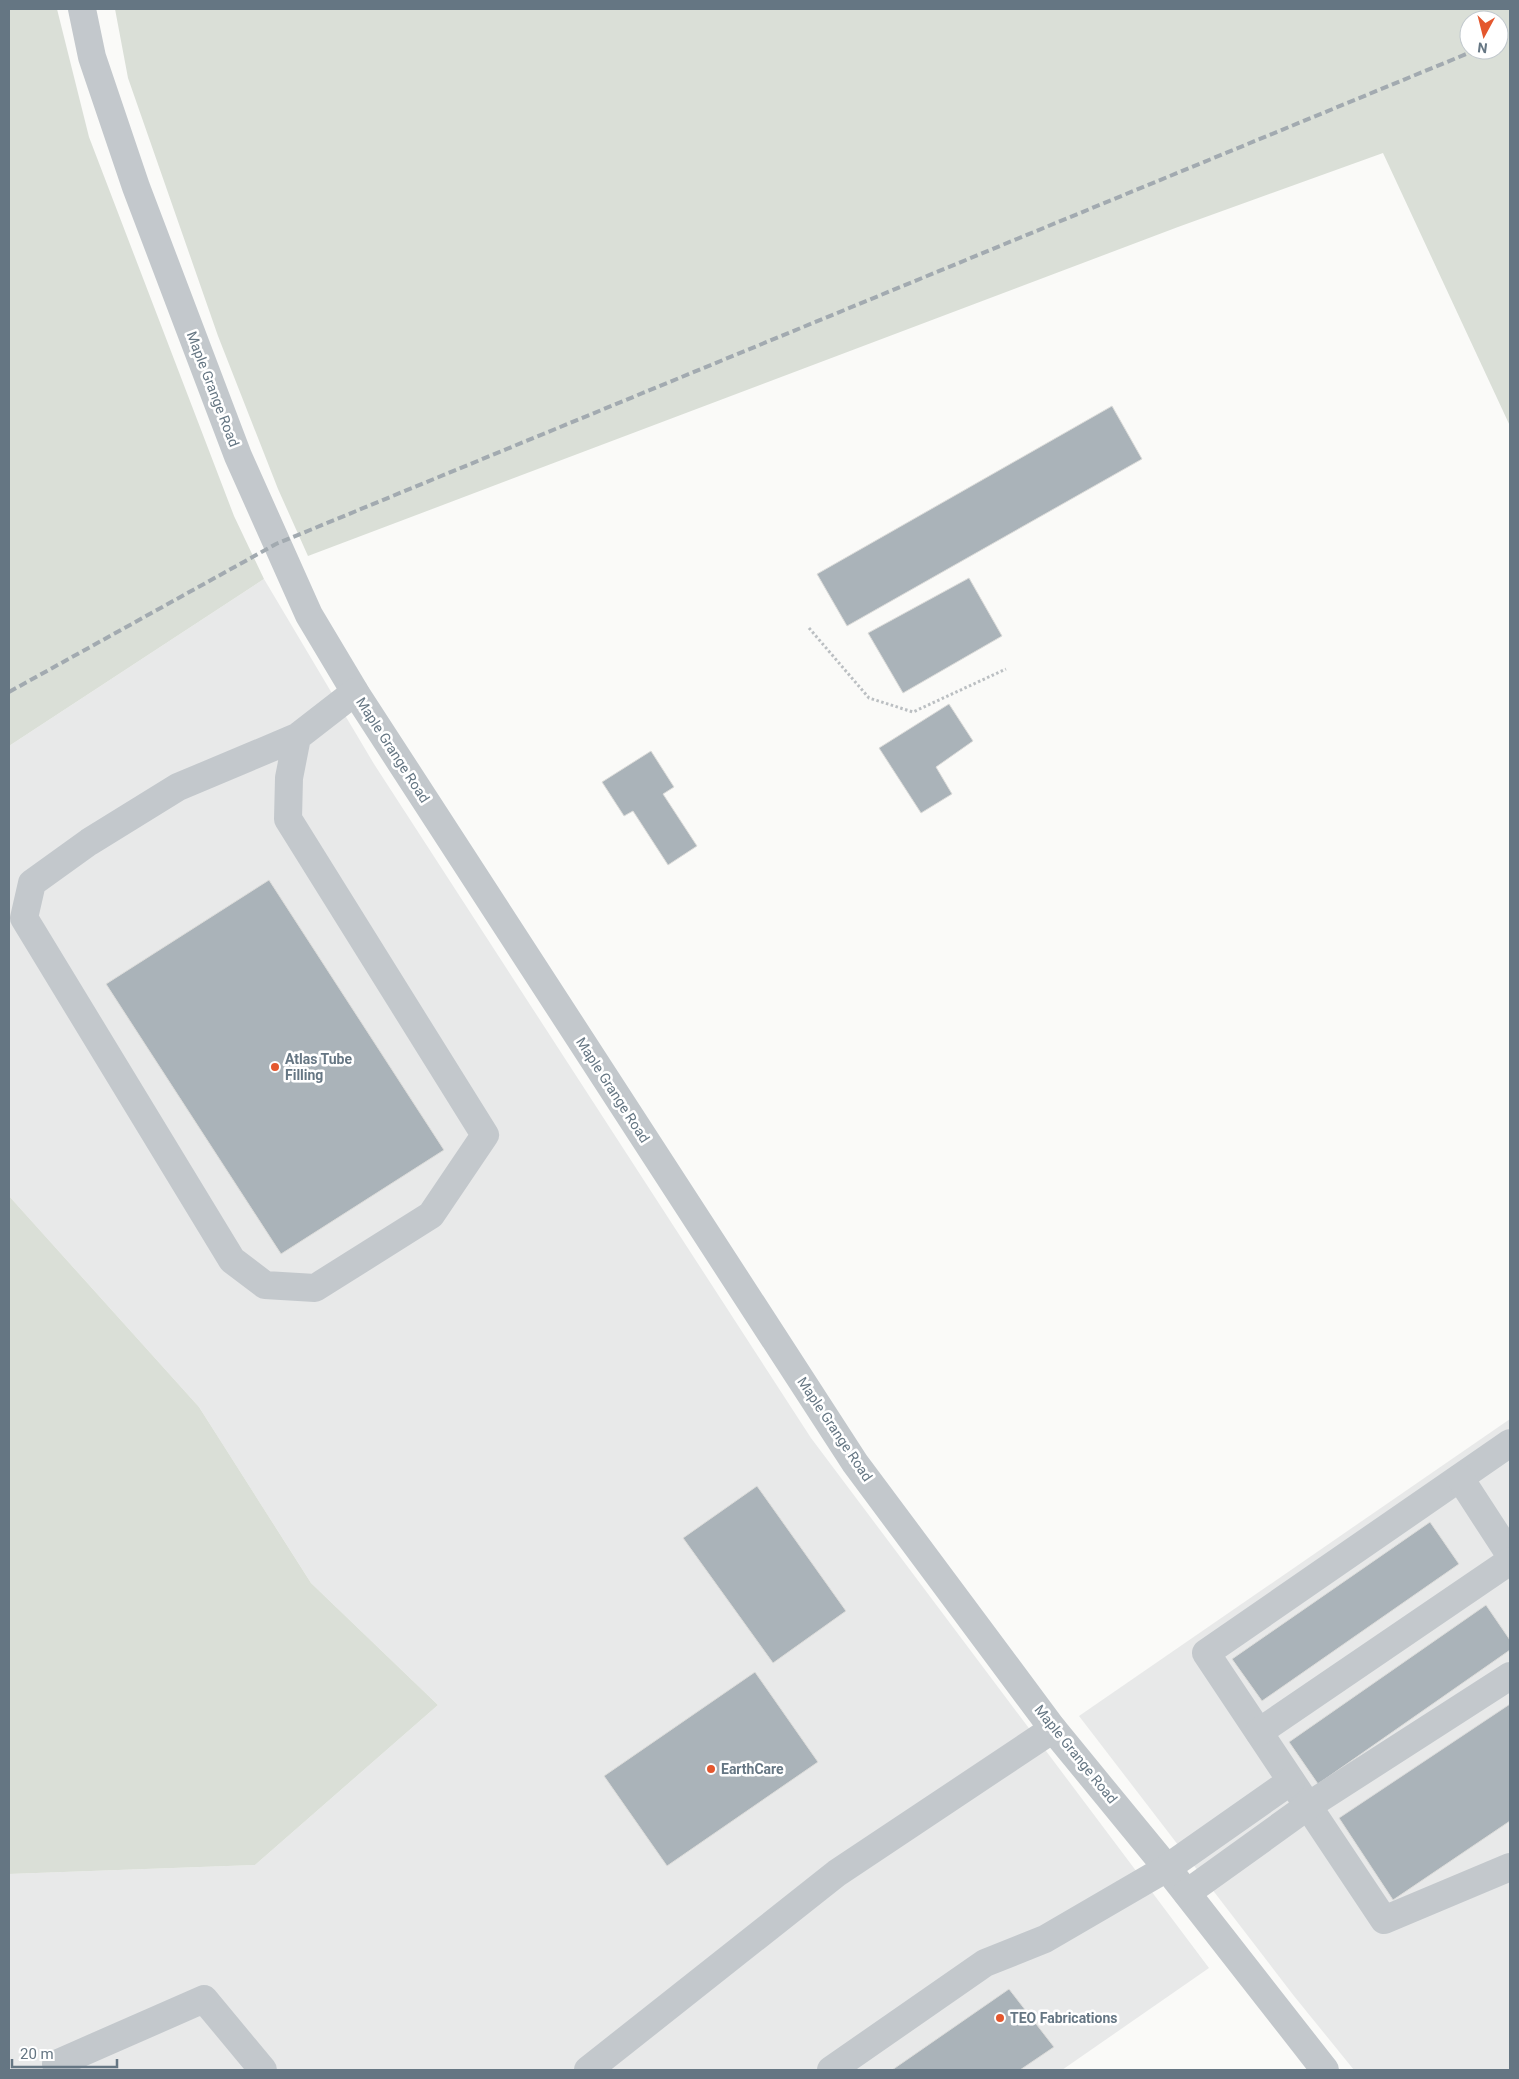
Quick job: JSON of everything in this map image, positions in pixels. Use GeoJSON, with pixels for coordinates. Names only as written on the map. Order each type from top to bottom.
{"type":"FeatureCollection","features":[{"type":"Feature","properties":{"kind":"street","name":"Maple Grange Road"},"geometry":{"type":"LineString","coordinates":[[82,9],[92,57],[136,186],[238,456],[309,615],[354,692],[855,1462],[1054,1728],[1187,1893],[1325,2070]]}},
{"type":"Feature","properties":{"kind":"street"},"geometry":{"type":"LineString","coordinates":[[298,737],[289,778],[288,819],[485,1135],[431,1215],[315,1288],[265,1285],[232,1260],[24,918],[32,883],[89,842],[178,787],[298,737],[354,692]]}},
{"type":"Feature","properties":{"kind":"street"},"geometry":{"type":"LineString","coordinates":[[1510,1443],[1206,1653],[1384,1920],[1510,1867]]}},
{"type":"Feature","properties":{"kind":"street"},"geometry":{"type":"LineString","coordinates":[[1460,1478],[1510,1555]]}},
{"type":"Feature","properties":{"kind":"street"},"geometry":{"type":"LineString","coordinates":[[1259,1732],[1510,1561]]}},
{"type":"Feature","properties":{"kind":"street"},"geometry":{"type":"LineString","coordinates":[[1187,1893],[1308,1806],[1510,1676]]}},
{"type":"Feature","properties":{"kind":"street"},"geometry":{"type":"LineString","coordinates":[[588,2070],[837,1873],[1054,1728]]}},
{"type":"Feature","properties":{"kind":"street"},"geometry":{"type":"LineString","coordinates":[[831,2070],[985,1963],[1044,1939],[1167,1868],[1291,1781]]}},
{"type":"Feature","properties":{"kind":"street"},"geometry":{"type":"LineString","coordinates":[[60,2070],[56,2064],[204,1999],[263,2070]]}},
{"type":"Feature","properties":{"kind":"path"},"geometry":{"type":"LineString","coordinates":[[808,628],[869,698],[913,712],[1006,668]]}},
{"type":"Feature","properties":{"kind":"shaded area"},"geometry":{"type":"Polygon","coordinates":[[[9,9],[57,9],[89,137],[234,516],[264,579],[9,746],[9,9]]]}},
{"type":"Feature","properties":{"kind":"shaded area"},"geometry":{"type":"Polygon","coordinates":[[[115,9],[1510,9],[1510,426],[1383,153],[1178,227],[308,556],[278,489],[218,336],[128,78],[115,9]]]}},
{"type":"Feature","properties":{"kind":"shaded area"},"geometry":{"type":"Polygon","coordinates":[[[264,579],[374,764],[811,1438],[1209,1968],[1062,2070],[9,2070],[9,1874],[255,1865],[438,1705],[311,1583],[199,1407],[9,1196],[9,746],[264,579]]]}},
{"type":"Feature","properties":{"kind":"shaded area"},"geometry":{"type":"Polygon","coordinates":[[[9,1196],[199,1407],[311,1583],[438,1705],[255,1865],[9,1874],[9,1196]]]}},
{"type":"Feature","properties":{"kind":"shaded area"},"geometry":{"type":"Polygon","coordinates":[[[1510,1419],[1510,2070],[1354,2070],[1294,1996],[1079,1716],[1510,1419]]]}},
{"type":"Feature","properties":{"kind":"building"},"geometry":{"type":"Polygon","coordinates":[[[1112,406],[1142,459],[847,626],[817,574],[1112,406]]]}},
{"type":"Feature","properties":{"kind":"building"},"geometry":{"type":"Polygon","coordinates":[[[969,578],[1002,636],[903,693],[868,633],[969,578]]]}},
{"type":"Feature","properties":{"kind":"building"},"geometry":{"type":"Polygon","coordinates":[[[949,704],[973,741],[936,767],[952,794],[921,813],[879,748],[949,704]]]}},
{"type":"Feature","properties":{"kind":"building"},"geometry":{"type":"Polygon","coordinates":[[[651,751],[674,787],[663,794],[697,846],[668,865],[633,811],[624,816],[602,782],[651,751]]]}},
{"type":"Feature","properties":{"kind":"building","name":"Atlas Tube Filling"},"geometry":{"type":"Polygon","coordinates":[[[269,880],[444,1150],[281,1254],[106,984],[269,880]]]}},
{"type":"Feature","properties":{"kind":"building"},"geometry":{"type":"Polygon","coordinates":[[[757,1486],[846,1611],[773,1663],[683,1538],[757,1486]]]}},
{"type":"Feature","properties":{"kind":"building"},"geometry":{"type":"Polygon","coordinates":[[[1430,1522],[1459,1564],[1262,1701],[1232,1659],[1430,1522]]]}},
{"type":"Feature","properties":{"kind":"building"},"geometry":{"type":"Polygon","coordinates":[[[1486,1605],[1510,1640],[1510,1650],[1318,1784],[1289,1742],[1486,1605]]]}},
{"type":"Feature","properties":{"kind":"building","name":"EarthCare"},"geometry":{"type":"Polygon","coordinates":[[[755,1672],[818,1762],[667,1866],[604,1776],[755,1672]]]}},
{"type":"Feature","properties":{"kind":"building"},"geometry":{"type":"Polygon","coordinates":[[[1510,1704],[1510,1821],[1393,1900],[1339,1818],[1510,1704]]]}},
{"type":"Feature","properties":{"kind":"building","name":"TEO Fabrications"},"geometry":{"type":"Polygon","coordinates":[[[1009,1989],[1054,2047],[1020,2070],[892,2070],[1009,1989]]]}},
{"type":"Feature","properties":{"kind":"railway"},"geometry":{"type":"LineString","coordinates":[[9,692],[276,544],[1459,57]]}},
{"type":"Feature","properties":{"kind":"place","name":"Atlas Tube Filling"},"geometry":{"type":"Point","coordinates":[275,1067]}},
{"type":"Feature","properties":{"kind":"place","name":"EarthCare"},"geometry":{"type":"Point","coordinates":[711,1769]}},
{"type":"Feature","properties":{"kind":"place","name":"TEO Fabrications"},"geometry":{"type":"Point","coordinates":[1000,2018]}}]}
